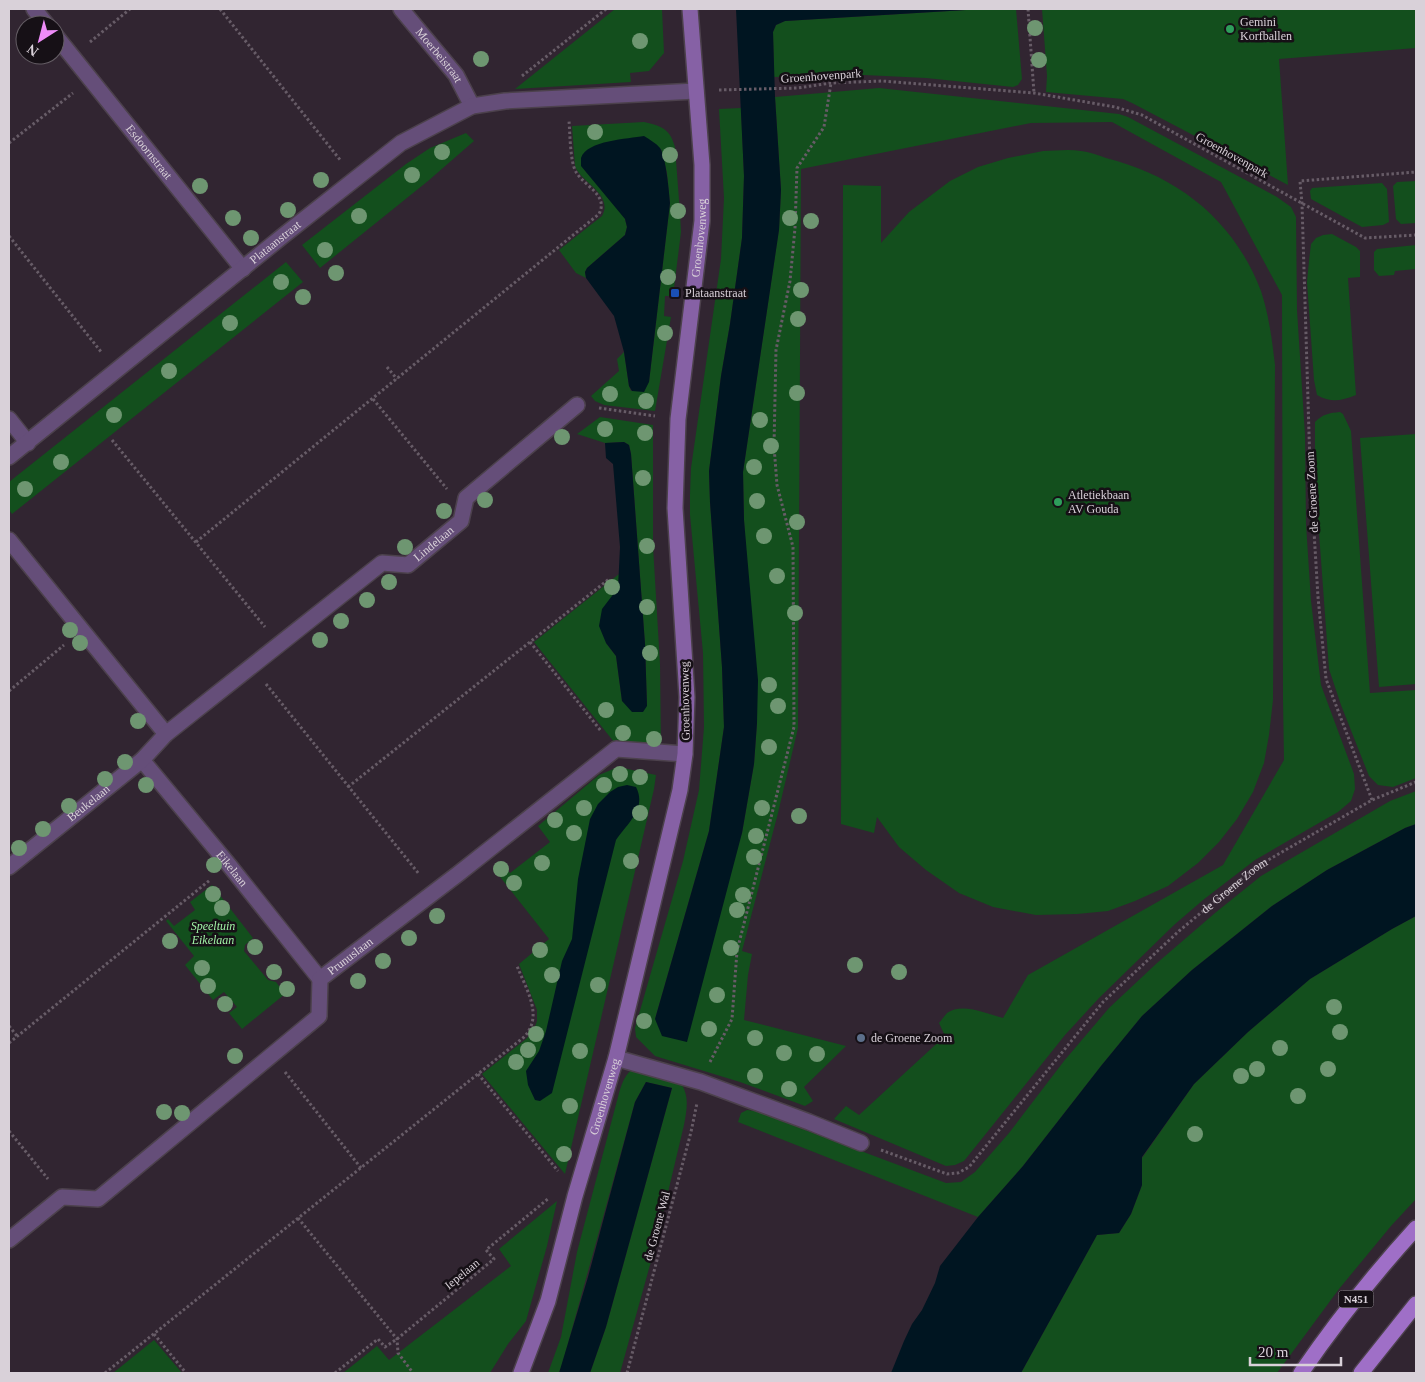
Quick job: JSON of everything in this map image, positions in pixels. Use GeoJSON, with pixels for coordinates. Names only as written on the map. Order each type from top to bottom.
{"type":"FeatureCollection","features":[{"type":"Feature","properties":{"kind":"main road","name":"N451"},"geometry":{"type":"LineString","coordinates":[[1301,1373],[1360,1294],[1416,1228]]}},
{"type":"Feature","properties":{"kind":"main road"},"geometry":{"type":"LineString","coordinates":[[1361,1373],[1416,1304]]}},
{"type":"Feature","properties":{"kind":"street","name":"Moerbeistraat"},"geometry":{"type":"LineString","coordinates":[[401,9],[456,75],[472,106]]}},
{"type":"Feature","properties":{"kind":"street","name":"Groenhovenweg"},"geometry":{"type":"LineString","coordinates":[[521,1373],[548,1301],[616,1058],[680,790],[685,754],[687,698],[675,508],[678,419],[702,221],[702,165],[690,9]]}},
{"type":"Feature","properties":{"kind":"street","name":"Esdoornstraat"},"geometry":{"type":"LineString","coordinates":[[65,47],[243,269]]}},
{"type":"Feature","properties":{"kind":"street","name":"Plataanstraat"},"geometry":{"type":"LineString","coordinates":[[9,457],[401,143],[472,106],[505,101],[696,91]]}},
{"type":"Feature","properties":{"kind":"street"},"geometry":{"type":"LineString","coordinates":[[466,498],[577,405]]}},
{"type":"Feature","properties":{"kind":"street"},"geometry":{"type":"LineString","coordinates":[[9,419],[28,442]]}},
{"type":"Feature","properties":{"kind":"street","name":"Lindelaan"},"geometry":{"type":"LineString","coordinates":[[166,734],[382,563],[408,565],[461,521],[466,498]]}},
{"type":"Feature","properties":{"kind":"street"},"geometry":{"type":"LineString","coordinates":[[9,540],[166,734]]}},
{"type":"Feature","properties":{"kind":"street","name":"Beukelaan"},"geometry":{"type":"LineString","coordinates":[[9,868],[142,760],[166,734]]}},
{"type":"Feature","properties":{"kind":"street"},"geometry":{"type":"LineString","coordinates":[[616,749],[685,754]]}},
{"type":"Feature","properties":{"kind":"street","name":"Prunuslaan"},"geometry":{"type":"LineString","coordinates":[[62,1197],[98,1199],[319,1016],[320,979],[616,749]]}},
{"type":"Feature","properties":{"kind":"street","name":"Eikelaan"},"geometry":{"type":"LineString","coordinates":[[142,760],[320,979]]}},
{"type":"Feature","properties":{"kind":"street"},"geometry":{"type":"LineString","coordinates":[[616,1058],[701,1082],[860,1143]]}},
{"type":"Feature","properties":{"kind":"street"},"geometry":{"type":"LineString","coordinates":[[9,1240],[62,1197]]}},
{"type":"Feature","properties":{"kind":"path"},"geometry":{"type":"LineString","coordinates":[[72,56],[130,9]]}},
{"type":"Feature","properties":{"kind":"path"},"geometry":{"type":"LineString","coordinates":[[220,9],[356,180]]}},
{"type":"Feature","properties":{"kind":"path"},"geometry":{"type":"LineString","coordinates":[[505,101],[512,84],[606,9]]}},
{"type":"Feature","properties":{"kind":"path"},"geometry":{"type":"LineString","coordinates":[[1028,9],[1034,93]]}},
{"type":"Feature","properties":{"kind":"path"},"geometry":{"type":"LineString","coordinates":[[9,144],[91,79]]}},
{"type":"Feature","properties":{"kind":"path","name":"Groenhovenpark"},"geometry":{"type":"LineString","coordinates":[[729,90],[798,88],[831,83],[882,81],[1034,93],[1115,107],[1142,115],[1365,238],[1416,235]]}},
{"type":"Feature","properties":{"kind":"path","name":"de Groene Wal"},"geometry":{"type":"LineString","coordinates":[[627,1373],[691,1132],[701,1082],[732,1019],[737,951],[794,727],[794,546],[776,485],[774,446],[776,350],[790,281],[795,228],[796,168],[824,127],[831,83]]}},
{"type":"Feature","properties":{"kind":"path"},"geometry":{"type":"LineString","coordinates":[[196,542],[599,214],[601,210],[600,199],[594,190],[578,176],[573,166],[568,98]]}},
{"type":"Feature","properties":{"kind":"path","name":"de Groene Zoom"},"geometry":{"type":"LineString","coordinates":[[1372,800],[1326,679],[1318,597],[1310,466],[1300,181],[1416,172]]}},
{"type":"Feature","properties":{"kind":"path"},"geometry":{"type":"LineString","coordinates":[[9,236],[116,371]]}},
{"type":"Feature","properties":{"kind":"path"},"geometry":{"type":"LineString","coordinates":[[387,367],[397,379]]}},
{"type":"Feature","properties":{"kind":"path"},"geometry":{"type":"LineString","coordinates":[[373,399],[452,496],[466,498]]}},
{"type":"Feature","properties":{"kind":"path"},"geometry":{"type":"LineString","coordinates":[[577,405],[678,419]]}},
{"type":"Feature","properties":{"kind":"path"},"geometry":{"type":"LineString","coordinates":[[112,440],[279,645]]}},
{"type":"Feature","properties":{"kind":"path"},"geometry":{"type":"LineString","coordinates":[[348,787],[609,579]]}},
{"type":"Feature","properties":{"kind":"path"},"geometry":{"type":"LineString","coordinates":[[9,691],[82,630]]}},
{"type":"Feature","properties":{"kind":"path"},"geometry":{"type":"LineString","coordinates":[[530,642],[616,749]]}},
{"type":"Feature","properties":{"kind":"path"},"geometry":{"type":"LineString","coordinates":[[252,666],[434,892]]}},
{"type":"Feature","properties":{"kind":"path","name":"de Groene Zoom"},"geometry":{"type":"LineString","coordinates":[[860,1143],[947,1174],[958,1173],[969,1167],[1103,1002],[1179,931],[1256,867],[1372,800],[1416,782]]}},
{"type":"Feature","properties":{"kind":"path"},"geometry":{"type":"LineString","coordinates":[[9,1043],[229,865]]}},
{"type":"Feature","properties":{"kind":"path"},"geometry":{"type":"LineString","coordinates":[[105,1373],[524,1037],[531,1030],[534,1020],[534,1009],[516,966]]}},
{"type":"Feature","properties":{"kind":"path"},"geometry":{"type":"LineString","coordinates":[[9,1026],[17,1036]]}},
{"type":"Feature","properties":{"kind":"path"},"geometry":{"type":"LineString","coordinates":[[271,1055],[361,1168]]}},
{"type":"Feature","properties":{"kind":"path"},"geometry":{"type":"LineString","coordinates":[[478,1074],[568,1183],[583,1171]]}},
{"type":"Feature","properties":{"kind":"path"},"geometry":{"type":"LineString","coordinates":[[9,1131],[62,1197]]}},
{"type":"Feature","properties":{"kind":"path","name":"Iepelaan"},"geometry":{"type":"LineString","coordinates":[[397,1339],[494,1259],[486,1250],[553,1195]]}},
{"type":"Feature","properties":{"kind":"path"},"geometry":{"type":"LineString","coordinates":[[298,1218],[397,1339],[398,1353],[413,1373]]}},
{"type":"Feature","properties":{"kind":"path"},"geometry":{"type":"LineString","coordinates":[[154,1334],[186,1373]]}},
{"type":"Feature","properties":{"kind":"path"},"geometry":{"type":"LineString","coordinates":[[335,1373],[378,1339],[385,1347],[397,1339]]}},
{"type":"Feature","properties":{"kind":"green space"},"geometry":{"type":"Polygon","coordinates":[[[615,9],[662,9],[664,53],[649,71],[630,73],[631,82],[515,89],[615,9]]]}},
{"type":"Feature","properties":{"kind":"green space"},"geometry":{"type":"Polygon","coordinates":[[[982,9],[1016,9],[1022,79],[1018,85],[1013,87],[926,78],[864,75],[774,77],[773,32],[776,25],[785,21],[982,9]]]}},
{"type":"Feature","properties":{"kind":"green space"},"geometry":{"type":"Polygon","coordinates":[[[1042,9],[1416,9],[1416,48],[1279,59],[1288,185],[1123,99],[1046,92],[1047,76],[1042,9]]]}},
{"type":"Feature","properties":{"kind":"green space"},"geometry":{"type":"Polygon","coordinates":[[[879,88],[1119,114],[1128,117],[1277,197],[1291,207],[1296,217],[1297,310],[1305,435],[1306,524],[1311,601],[1321,685],[1354,774],[1355,789],[1351,801],[1338,812],[1255,860],[1174,925],[1099,998],[1065,1035],[964,1161],[946,1166],[834,1119],[846,1106],[859,1115],[945,1036],[939,1023],[947,1013],[953,1010],[967,1009],[1003,1018],[1028,975],[1223,865],[1284,760],[1282,295],[1221,182],[1112,122],[1031,123],[801,169],[798,728],[742,951],[752,954],[744,1020],[846,1046],[804,1087],[813,1101],[805,1106],[740,1082],[655,1056],[636,1037],[635,1028],[683,861],[699,790],[704,727],[703,653],[690,515],[690,494],[691,468],[721,259],[724,198],[719,109],[741,108],[744,176],[742,238],[709,471],[722,667],[724,727],[709,831],[655,1019],[742,833],[754,764],[757,723],[744,520],[743,472],[779,229],[781,190],[775,97],[879,88]]]}},
{"type":"Feature","properties":{"kind":"green space"},"geometry":{"type":"Polygon","coordinates":[[[644,122],[664,129],[673,141],[681,232],[673,296],[665,296],[664,316],[671,317],[655,411],[604,405],[595,401],[591,396],[619,371],[617,359],[624,352],[631,391],[649,382],[670,203],[667,173],[661,149],[625,219],[627,227],[625,235],[587,268],[585,272],[586,278],[576,273],[559,250],[602,216],[605,208],[604,201],[600,195],[583,178],[575,166],[572,126],[644,122]]]}},
{"type":"Feature","properties":{"kind":"green space"},"geometry":{"type":"Polygon","coordinates":[[[466,133],[474,141],[428,181],[320,268],[302,245],[406,164],[430,148],[466,133]]]}},
{"type":"Feature","properties":{"kind":"green space","name":"Atletiekbaan AV Gouda"},"geometry":{"type":"Polygon","coordinates":[[[1043,151],[1084,151],[1132,166],[1157,176],[1180,189],[1219,222],[1236,243],[1250,266],[1261,291],[1268,318],[1275,365],[1273,700],[1264,763],[1253,792],[1237,819],[1219,842],[1198,863],[1168,886],[1108,911],[1036,915],[993,907],[959,893],[926,870],[899,847],[877,817],[874,833],[841,824],[843,185],[881,186],[881,243],[909,212],[950,181],[978,167],[1008,158],[1043,151]]]}},
{"type":"Feature","properties":{"kind":"green space"},"geometry":{"type":"Polygon","coordinates":[[[1416,181],[1416,223],[1401,224],[1396,219],[1393,186],[1397,182],[1416,181]]]}},
{"type":"Feature","properties":{"kind":"green space"},"geometry":{"type":"Polygon","coordinates":[[[1382,183],[1387,189],[1389,222],[1383,225],[1362,227],[1311,199],[1310,191],[1312,188],[1382,183]]]}},
{"type":"Feature","properties":{"kind":"green space"},"geometry":{"type":"Polygon","coordinates":[[[1332,234],[1360,251],[1360,277],[1348,278],[1356,395],[1336,400],[1317,395],[1314,380],[1307,282],[1311,244],[1316,238],[1332,234]]]}},
{"type":"Feature","properties":{"kind":"green space"},"geometry":{"type":"Polygon","coordinates":[[[1416,245],[1416,269],[1395,271],[1394,275],[1379,276],[1374,270],[1374,252],[1377,249],[1416,245]]]}},
{"type":"Feature","properties":{"kind":"green space"},"geometry":{"type":"Polygon","coordinates":[[[286,262],[303,282],[12,514],[9,510],[9,482],[286,262]]]}},
{"type":"Feature","properties":{"kind":"green space"},"geometry":{"type":"Polygon","coordinates":[[[1340,412],[1343,414],[1351,431],[1370,693],[1416,690],[1416,778],[1393,787],[1378,785],[1369,776],[1329,669],[1315,478],[1315,422],[1326,414],[1340,412]]]}},
{"type":"Feature","properties":{"kind":"green space"},"geometry":{"type":"Polygon","coordinates":[[[600,417],[653,425],[653,546],[660,664],[661,747],[618,747],[534,642],[619,574],[618,588],[614,594],[606,643],[616,656],[622,701],[647,706],[645,644],[629,445],[624,442],[605,443],[577,434],[600,417]]]}},
{"type":"Feature","properties":{"kind":"green space"},"geometry":{"type":"Polygon","coordinates":[[[1416,434],[1416,684],[1379,687],[1360,438],[1416,434]]]}},
{"type":"Feature","properties":{"kind":"green space"},"geometry":{"type":"Polygon","coordinates":[[[618,767],[656,775],[565,1174],[482,1074],[533,1032],[537,1021],[537,1010],[519,964],[549,939],[493,868],[500,862],[510,873],[550,842],[538,826],[599,775],[618,767]]]}},
{"type":"Feature","properties":{"kind":"green space"},"geometry":{"type":"Polygon","coordinates":[[[1416,791],[1416,824],[1327,870],[1272,906],[1192,970],[1142,1016],[1023,1166],[978,1217],[738,1122],[741,1113],[747,1110],[755,1111],[946,1183],[961,1182],[975,1172],[1009,1133],[1064,1061],[1109,1008],[1215,913],[1261,876],[1390,801],[1416,791]]]}},
{"type":"Feature","properties":{"kind":"green space","name":"Speeltuin Eikelaan"},"geometry":{"type":"Polygon","coordinates":[[[212,885],[253,938],[245,945],[244,951],[268,980],[276,982],[285,994],[242,1029],[229,1013],[237,1007],[224,992],[213,1000],[185,965],[194,956],[166,921],[168,919],[174,926],[195,910],[190,902],[212,885]]]}},
{"type":"Feature","properties":{"kind":"green space"},"geometry":{"type":"Polygon","coordinates":[[[1416,916],[1416,1199],[1339,1289],[1277,1373],[1021,1373],[1097,1235],[1119,1233],[1131,1214],[1142,1185],[1142,1158],[1194,1084],[1248,1032],[1310,979],[1416,916]]]}},
{"type":"Feature","properties":{"kind":"green space"},"geometry":{"type":"Polygon","coordinates":[[[634,1068],[679,1081],[685,1091],[687,1107],[655,1247],[620,1373],[590,1373],[606,1327],[672,1088],[646,1082],[635,1102],[562,1365],[559,1373],[548,1373],[561,1337],[577,1252],[619,1093],[626,1076],[634,1068]]]}},
{"type":"Feature","properties":{"kind":"green space"},"geometry":{"type":"Polygon","coordinates":[[[557,1201],[547,1246],[526,1321],[508,1344],[490,1373],[343,1373],[377,1346],[389,1360],[511,1266],[499,1249],[557,1201]]]}},
{"type":"Feature","properties":{"kind":"green space"},"geometry":{"type":"Polygon","coordinates":[[[154,1340],[182,1373],[113,1373],[154,1340]]]}},
{"type":"Feature","properties":{"kind":"water"},"geometry":{"type":"Polygon","coordinates":[[[736,9],[982,9],[785,21],[776,25],[773,32],[781,190],[779,230],[743,472],[744,520],[758,680],[754,764],[742,833],[687,1042],[662,1036],[655,1019],[709,831],[724,727],[722,667],[709,471],[742,238],[744,176],[736,9]]]}},
{"type":"Feature","properties":{"kind":"water"},"geometry":{"type":"Polygon","coordinates":[[[644,136],[657,145],[662,152],[667,174],[670,203],[649,382],[644,392],[632,391],[629,386],[624,352],[614,316],[586,278],[585,272],[587,268],[625,235],[627,227],[625,219],[581,166],[581,158],[591,147],[599,144],[644,136]]]}},
{"type":"Feature","properties":{"kind":"water"},"geometry":{"type":"Polygon","coordinates":[[[624,442],[629,445],[631,454],[645,644],[647,706],[643,712],[632,712],[622,701],[616,656],[606,643],[599,626],[602,609],[618,588],[620,547],[613,464],[606,458],[605,443],[624,442]]]}},
{"type":"Feature","properties":{"kind":"water"},"geometry":{"type":"Polygon","coordinates":[[[627,785],[636,787],[639,795],[638,809],[616,840],[552,1093],[540,1101],[535,1100],[528,1085],[526,1071],[539,1051],[546,1031],[562,961],[572,939],[578,879],[590,819],[598,804],[610,792],[618,787],[627,785]]]}},
{"type":"Feature","properties":{"kind":"water"},"geometry":{"type":"Polygon","coordinates":[[[1416,824],[1416,916],[1310,979],[1248,1032],[1194,1084],[1142,1157],[1142,1185],[1131,1214],[1119,1233],[1097,1235],[1021,1373],[891,1373],[912,1324],[922,1310],[935,1283],[940,1266],[978,1217],[1023,1166],[1142,1016],[1192,970],[1272,906],[1327,870],[1416,824]]]}},
{"type":"Feature","properties":{"kind":"water"},"geometry":{"type":"Polygon","coordinates":[[[646,1082],[672,1088],[606,1327],[590,1373],[559,1373],[588,1277],[635,1102],[646,1082]]]}},
{"type":"Feature","properties":{"kind":"place","name":"Gemini Korfballen"},"geometry":{"type":"Point","coordinates":[1230,29]}},
{"type":"Feature","properties":{"kind":"place","name":"Plataanstraat"},"geometry":{"type":"Point","coordinates":[675,293]}},
{"type":"Feature","properties":{"kind":"place","name":"Atletiekbaan AV Gouda"},"geometry":{"type":"Point","coordinates":[1058,502]}},
{"type":"Feature","properties":{"kind":"place","name":"de Groene Zoom"},"geometry":{"type":"Point","coordinates":[861,1038]}}]}
